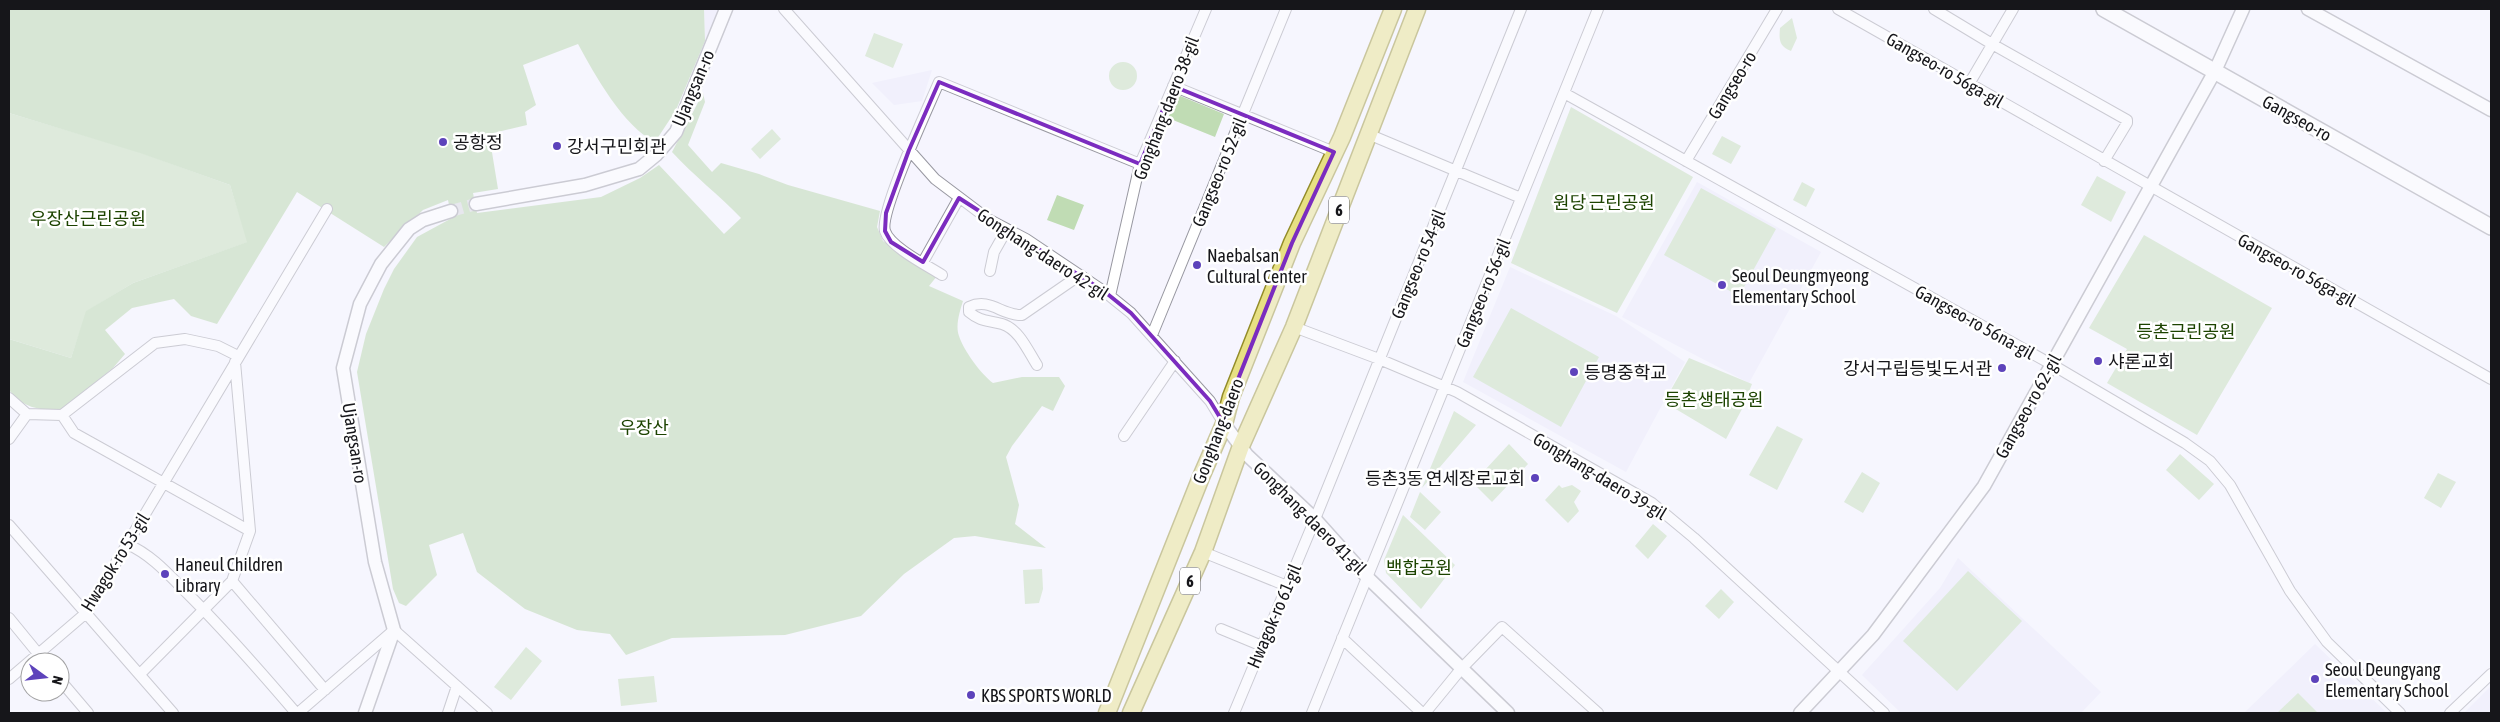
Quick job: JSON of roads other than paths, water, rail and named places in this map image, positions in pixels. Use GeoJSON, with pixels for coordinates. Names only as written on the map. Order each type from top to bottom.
{"type":"FeatureCollection","features":[{"type":"Feature","properties":{"kind":"main road","name":"Gonghang-daero"},"geometry":{"type":"LineString","coordinates":[[1107,713],[1224,424],[1231,397],[1274,288],[1342,137],[1393,9]]}},
{"type":"Feature","properties":{"kind":"main road","name":"Gonghang-daero"},"geometry":{"type":"LineString","coordinates":[[1134,712],[1203,552],[1241,446],[1294,327],[1417,9]]}},
{"type":"Feature","properties":{"kind":"main road","name":"Gangseo-ro"},"geometry":{"type":"LineString","coordinates":[[2104,9],[2491,227]]}},
{"type":"Feature","properties":{"kind":"street","name":"Ujangsan-ro"},"geometry":{"type":"LineString","coordinates":[[476,204],[585,185],[639,169],[656,155],[676,132],[726,9]]}},
{"type":"Feature","properties":{"kind":"street","name":"Gonghang-daero 42-gil"},"geometry":{"type":"LineString","coordinates":[[784,9],[934,178],[958,198],[1110,296],[1152,335],[1210,401],[1224,424]]}},
{"type":"Feature","properties":{"kind":"street","name":"Gonghang-daero 38-gil"},"geometry":{"type":"LineString","coordinates":[[1110,296],[1140,164],[1206,9]]}},
{"type":"Feature","properties":{"kind":"street","name":"Gangseo-ro 52-gil"},"geometry":{"type":"LineString","coordinates":[[1152,335],[1286,9]]}},
{"type":"Feature","properties":{"kind":"street","name":"Gangseo-ro 54-gil"},"geometry":{"type":"LineString","coordinates":[[1315,519],[1521,9]]}},
{"type":"Feature","properties":{"kind":"street","name":"Gangseo-ro 56-gil"},"geometry":{"type":"LineString","coordinates":[[1312,713],[1598,9]]}},
{"type":"Feature","properties":{"kind":"street","name":"Gangseo-ro"},"geometry":{"type":"LineString","coordinates":[[1686,161],[1777,9]]}},
{"type":"Feature","properties":{"kind":"street","name":"Gangseo-ro 56ga-gil"},"geometry":{"type":"LineString","coordinates":[[1838,9],[2491,379]]}},
{"type":"Feature","properties":{"kind":"street"},"geometry":{"type":"LineString","coordinates":[[1934,9],[2127,120],[2104,161]]}},
{"type":"Feature","properties":{"kind":"street"},"geometry":{"type":"LineString","coordinates":[[1969,84],[2013,9]]}},
{"type":"Feature","properties":{"kind":"street","name":"Gangseo-ro 62-gil"},"geometry":{"type":"LineString","coordinates":[[1800,713],[1873,635],[1984,486],[2215,72],[2243,9]]}},
{"type":"Feature","properties":{"kind":"street"},"geometry":{"type":"LineString","coordinates":[[2308,9],[2491,110]]}},
{"type":"Feature","properties":{"kind":"street"},"geometry":{"type":"LineString","coordinates":[[942,274],[891,242],[885,231],[886,213],[909,150],[939,82],[1140,164]]}},
{"type":"Feature","properties":{"kind":"street"},"geometry":{"type":"LineString","coordinates":[[1173,86],[1243,113],[1334,152]]}},
{"type":"Feature","properties":{"kind":"street","name":"Gangseo-ro 56na-gil"},"geometry":{"type":"LineString","coordinates":[[1564,93],[2051,364],[2178,439],[2210,461],[2230,485],[2290,591],[2327,642],[2400,713]]}},
{"type":"Feature","properties":{"kind":"street"},"geometry":{"type":"LineString","coordinates":[[1368,134],[1521,198]]}},
{"type":"Feature","properties":{"kind":"street"},"geometry":{"type":"LineString","coordinates":[[923,262],[958,198]]}},
{"type":"Feature","properties":{"kind":"street","name":"Hwagok-ro 53-gil"},"geometry":{"type":"LineString","coordinates":[[48,652],[86,613],[327,209]]}},
{"type":"Feature","properties":{"kind":"street","name":"Ujangsan-ro"},"geometry":{"type":"LineString","coordinates":[[394,630],[375,562],[343,368],[360,304],[381,264],[409,229],[423,220],[451,211]]}},
{"type":"Feature","properties":{"kind":"street"},"geometry":{"type":"LineString","coordinates":[[990,270],[994,252],[1007,229]]}},
{"type":"Feature","properties":{"kind":"street"},"geometry":{"type":"LineString","coordinates":[[1037,365],[1012,329],[1003,324],[978,320],[969,312],[969,306],[978,302],[991,304],[1014,316],[1022,315],[1080,275]]}},
{"type":"Feature","properties":{"kind":"street","name":"Gonghang-daero 39-gil"},"geometry":{"type":"LineString","coordinates":[[1294,327],[1379,359],[1444,387],[1652,503],[1694,538],[1884,713]]}},
{"type":"Feature","properties":{"kind":"street"},"geometry":{"type":"LineString","coordinates":[[9,398],[27,414],[62,415],[155,343],[185,339],[218,346],[236,359],[250,531],[232,581],[205,611],[140,674]]}},
{"type":"Feature","properties":{"kind":"street"},"geometry":{"type":"LineString","coordinates":[[1124,436],[1175,361]]}},
{"type":"Feature","properties":{"kind":"street"},"geometry":{"type":"LineString","coordinates":[[9,439],[27,414]]}},
{"type":"Feature","properties":{"kind":"street"},"geometry":{"type":"LineString","coordinates":[[62,415],[74,433],[162,484],[250,531]]}},
{"type":"Feature","properties":{"kind":"street","name":"Gonghang-daero 41-gil"},"geometry":{"type":"LineString","coordinates":[[1224,424],[1247,455],[1315,519],[1367,577],[1508,713]]}},
{"type":"Feature","properties":{"kind":"street","name":"Hwagok-ro 61-gil"},"geometry":{"type":"LineString","coordinates":[[1234,713],[1315,519]]}},
{"type":"Feature","properties":{"kind":"street"},"geometry":{"type":"LineString","coordinates":[[9,525],[173,713]]}},
{"type":"Feature","properties":{"kind":"street"},"geometry":{"type":"LineString","coordinates":[[127,544],[142,550],[205,611],[297,713],[394,630]]}},
{"type":"Feature","properties":{"kind":"street"},"geometry":{"type":"LineString","coordinates":[[1203,552],[1287,586]]}},
{"type":"Feature","properties":{"kind":"street"},"geometry":{"type":"LineString","coordinates":[[232,581],[325,690]]}},
{"type":"Feature","properties":{"kind":"street"},"geometry":{"type":"LineString","coordinates":[[9,618],[37,652]]}},
{"type":"Feature","properties":{"kind":"street"},"geometry":{"type":"LineString","coordinates":[[1342,638],[1424,713],[1461,669],[1502,627],[1598,713]]}},
{"type":"Feature","properties":{"kind":"street"},"geometry":{"type":"LineString","coordinates":[[1221,629],[1262,646]]}},
{"type":"Feature","properties":{"kind":"street"},"geometry":{"type":"LineString","coordinates":[[394,630],[487,713]]}},
{"type":"Feature","properties":{"kind":"street"},"geometry":{"type":"LineString","coordinates":[[365,713],[394,630]]}},
{"type":"Feature","properties":{"kind":"street","name":"Hwagok-ro 53-gil"},"geometry":{"type":"LineString","coordinates":[[9,679],[20,672]]}},
{"type":"Feature","properties":{"kind":"street"},"geometry":{"type":"LineString","coordinates":[[2450,713],[2491,674]]}},
{"type":"Feature","properties":{"kind":"street"},"geometry":{"type":"LineString","coordinates":[[448,713],[457,686]]}},
{"type":"Feature","properties":{"kind":"street"},"geometry":{"type":"LineString","coordinates":[[70,692],[88,713]]}},
{"type":"Feature","properties":{"kind":"tunnel"},"geometry":{"type":"LineString","coordinates":[[451,211],[476,204]]}},
{"type":"Feature","properties":{"kind":"place","name":"공항정"},"geometry":{"type":"Point","coordinates":[443,142]}},
{"type":"Feature","properties":{"kind":"place","name":"강서구민회관"},"geometry":{"type":"Point","coordinates":[557,146]}},
{"type":"Feature","properties":{"kind":"place","name":"Naebalsan Cultural Center"},"geometry":{"type":"Point","coordinates":[1197,265]}},
{"type":"Feature","properties":{"kind":"place","name":"Seoul Deungmyeong Elementary School"},"geometry":{"type":"Point","coordinates":[1722,285]}},
{"type":"Feature","properties":{"kind":"place","name":"샤론교회"},"geometry":{"type":"Point","coordinates":[2098,361]}},
{"type":"Feature","properties":{"kind":"place","name":"강서구립등빛도서관"},"geometry":{"type":"Point","coordinates":[2002,368]}},
{"type":"Feature","properties":{"kind":"place","name":"등명중학교"},"geometry":{"type":"Point","coordinates":[1574,372]}},
{"type":"Feature","properties":{"kind":"place","name":"등촌3동 연세장로교회"},"geometry":{"type":"Point","coordinates":[1535,478]}},
{"type":"Feature","properties":{"kind":"place","name":"Haneul Children Library"},"geometry":{"type":"Point","coordinates":[165,574]}},
{"type":"Feature","properties":{"kind":"place","name":"Seoul Deungyang Elementary School"},"geometry":{"type":"Point","coordinates":[2315,679]}},
{"type":"Feature","properties":{"kind":"place","name":"KBS SPORTS WORLD"},"geometry":{"type":"Point","coordinates":[971,695]}},
{"type":"Feature","properties":{"kind":"park label","name":"원당 근린공원"},"geometry":{"type":"Point","coordinates":[1604,202]}},
{"type":"Feature","properties":{"kind":"park label","name":"우장산근린공원"},"geometry":{"type":"Point","coordinates":[88,218]}},
{"type":"Feature","properties":{"kind":"park label","name":"등촌근린공원"},"geometry":{"type":"Point","coordinates":[2186,331]}},
{"type":"Feature","properties":{"kind":"park label","name":"등촌생태공원"},"geometry":{"type":"Point","coordinates":[1714,399]}},
{"type":"Feature","properties":{"kind":"park label","name":"우장산"},"geometry":{"type":"Point","coordinates":[644,427]}},
{"type":"Feature","properties":{"kind":"park label","name":"백합공원"},"geometry":{"type":"Point","coordinates":[1419,567]}}]}
